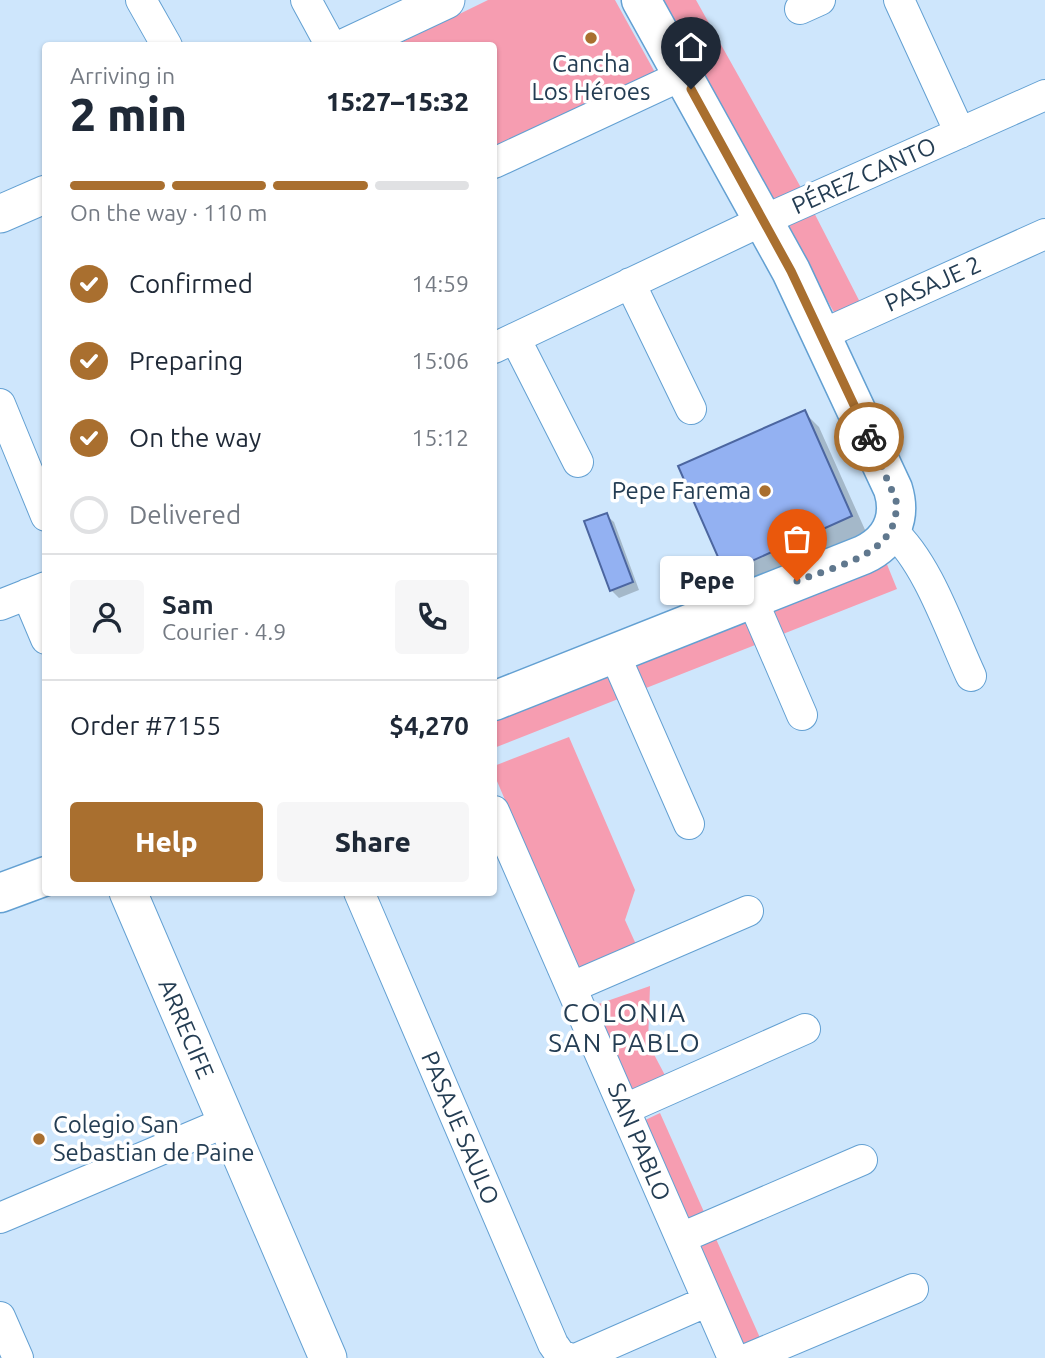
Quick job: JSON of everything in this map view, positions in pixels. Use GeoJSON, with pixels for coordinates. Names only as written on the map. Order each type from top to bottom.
{"type":"FeatureCollection","features":[{"type":"Feature","properties":{"kind":"main road"},"geometry":{"type":"LineString","coordinates":[[497,700],[875,550],[892,531],[897,510],[893,489],[764,220],[641,0]]}},
{"type":"Feature","properties":{"kind":"main road"},"geometry":{"type":"LineString","coordinates":[[0,893],[42,877]]}},
{"type":"Feature","properties":{"kind":"street"},"geometry":{"type":"LineString","coordinates":[[141,0],[165,42]]}},
{"type":"Feature","properties":{"kind":"street"},"geometry":{"type":"LineString","coordinates":[[306,0],[329,42]]}},
{"type":"Feature","properties":{"kind":"street"},"geometry":{"type":"LineString","coordinates":[[357,42],[446,0]]}},
{"type":"Feature","properties":{"kind":"street"},"geometry":{"type":"LineString","coordinates":[[899,0],[960,133]]}},
{"type":"Feature","properties":{"kind":"street"},"geometry":{"type":"LineString","coordinates":[[497,162],[683,75]]}},
{"type":"Feature","properties":{"kind":"street","name":"PÉREZ CANTO"},"geometry":{"type":"LineString","coordinates":[[504,343],[764,220],[1045,95]]}},
{"type":"Feature","properties":{"kind":"street"},"geometry":{"type":"LineString","coordinates":[[0,214],[42,196]]}},
{"type":"Feature","properties":{"kind":"street","name":"PASAJE 2"},"geometry":{"type":"LineString","coordinates":[[821,335],[1045,234]]}},
{"type":"Feature","properties":{"kind":"street"},"geometry":{"type":"LineString","coordinates":[[630,283],[691,409]]}},
{"type":"Feature","properties":{"kind":"street"},"geometry":{"type":"LineString","coordinates":[[504,343],[578,462]]}},
{"type":"Feature","properties":{"kind":"street"},"geometry":{"type":"LineString","coordinates":[[0,404],[42,506]]}},
{"type":"Feature","properties":{"kind":"street"},"geometry":{"type":"LineString","coordinates":[[892,531],[908,547],[921,568],[971,676]]}},
{"type":"Feature","properties":{"kind":"street"},"geometry":{"type":"LineString","coordinates":[[24,596],[42,631]]}},
{"type":"Feature","properties":{"kind":"street"},"geometry":{"type":"LineString","coordinates":[[752,598],[802,715]]}},
{"type":"Feature","properties":{"kind":"street"},"geometry":{"type":"LineString","coordinates":[[614,653],[690,824]]}},
{"type":"Feature","properties":{"kind":"street","name":"SAN PABLO"},"geometry":{"type":"LineString","coordinates":[[497,818],[733,1358]]}},
{"type":"Feature","properties":{"kind":"street","name":"ARRECIFE"},"geometry":{"type":"LineString","coordinates":[[130,896],[328,1358]]}},
{"type":"Feature","properties":{"kind":"street","name":"PASAJE SAULO"},"geometry":{"type":"LineString","coordinates":[[361,896],[552,1344],[560,1354],[568,1358]]}},
{"type":"Feature","properties":{"kind":"street"},"geometry":{"type":"LineString","coordinates":[[572,987],[748,911]]}},
{"type":"Feature","properties":{"kind":"street"},"geometry":{"type":"LineString","coordinates":[[625,1109],[805,1029]]}},
{"type":"Feature","properties":{"kind":"street"},"geometry":{"type":"LineString","coordinates":[[0,1218],[226,1122]]}},
{"type":"Feature","properties":{"kind":"street"},"geometry":{"type":"LineString","coordinates":[[681,1238],[862,1160]]}},
{"type":"Feature","properties":{"kind":"street"},"geometry":{"type":"LineString","coordinates":[[750,1358],[913,1289]]}},
{"type":"Feature","properties":{"kind":"street"},"geometry":{"type":"LineString","coordinates":[[578,1358],[708,1301]]}},
{"type":"Feature","properties":{"kind":"street"},"geometry":{"type":"LineString","coordinates":[[0,1317],[18,1358]]}},
{"type":"Feature","properties":{"kind":"shaded area"},"geometry":{"type":"Polygon","coordinates":[[[488,0],[615,0],[657,76],[497,147],[497,42],[402,42],[488,0]]]}},
{"type":"Feature","properties":{"kind":"shaded area"},"geometry":{"type":"Polygon","coordinates":[[[659,0],[696,0],[804,193],[864,310],[840,323],[659,0]]]}},
{"type":"Feature","properties":{"kind":"shaded area"},"geometry":{"type":"Polygon","coordinates":[[[884,557],[897,589],[497,747],[497,712],[884,557]]]}},
{"type":"Feature","properties":{"kind":"shaded area"},"geometry":{"type":"Polygon","coordinates":[[[569,737],[635,890],[625,920],[639,951],[580,977],[497,781],[497,765],[569,737]]]}},
{"type":"Feature","properties":{"kind":"shaded area"},"geometry":{"type":"Polygon","coordinates":[[[650,986],[648,1043],[668,1081],[631,1094],[590,1007],[650,986]]]}},
{"type":"Feature","properties":{"kind":"shaded area"},"geometry":{"type":"Polygon","coordinates":[[[660,1113],[769,1358],[750,1358],[641,1122],[660,1113]]]}},
{"type":"Feature","properties":{"kind":"building","name":"Pepe Farema"},"geometry":{"type":"Polygon","coordinates":[[[805,410],[852,516],[725,573],[678,466],[805,410]]]}},
{"type":"Feature","properties":{"kind":"building"},"geometry":{"type":"Polygon","coordinates":[[[607,513],[633,582],[610,591],[584,521],[607,513]]]}},
{"type":"Feature","properties":{"kind":"way so far"},"geometry":{"type":"LineString","coordinates":[[797,581],[875,550],[892,531],[897,510],[896,500],[869,437]]}},
{"type":"Feature","properties":{"kind":"place","name":"Cancha Los Héroes"},"geometry":{"type":"Point","coordinates":[591,38]}},
{"type":"Feature","properties":{"kind":"place","name":"Pepe Farema"},"geometry":{"type":"Point","coordinates":[765,491]}},
{"type":"Feature","properties":{"kind":"place","name":"Pepe"},"geometry":{"type":"Point","coordinates":[797,581]}},
{"type":"Feature","properties":{"kind":"place","name":"Colegio San Sebastian de Paine"},"geometry":{"type":"Point","coordinates":[39,1139]}},
{"type":"Feature","properties":{"kind":"district","name":"COLONIA SAN PABLO"},"geometry":{"type":"Point","coordinates":[625,1028]}},
{"type":"Feature","properties":{"kind":"route"},"geometry":{"type":"LineString","coordinates":[[691,89],[791,271],[869,437]]}}]}
